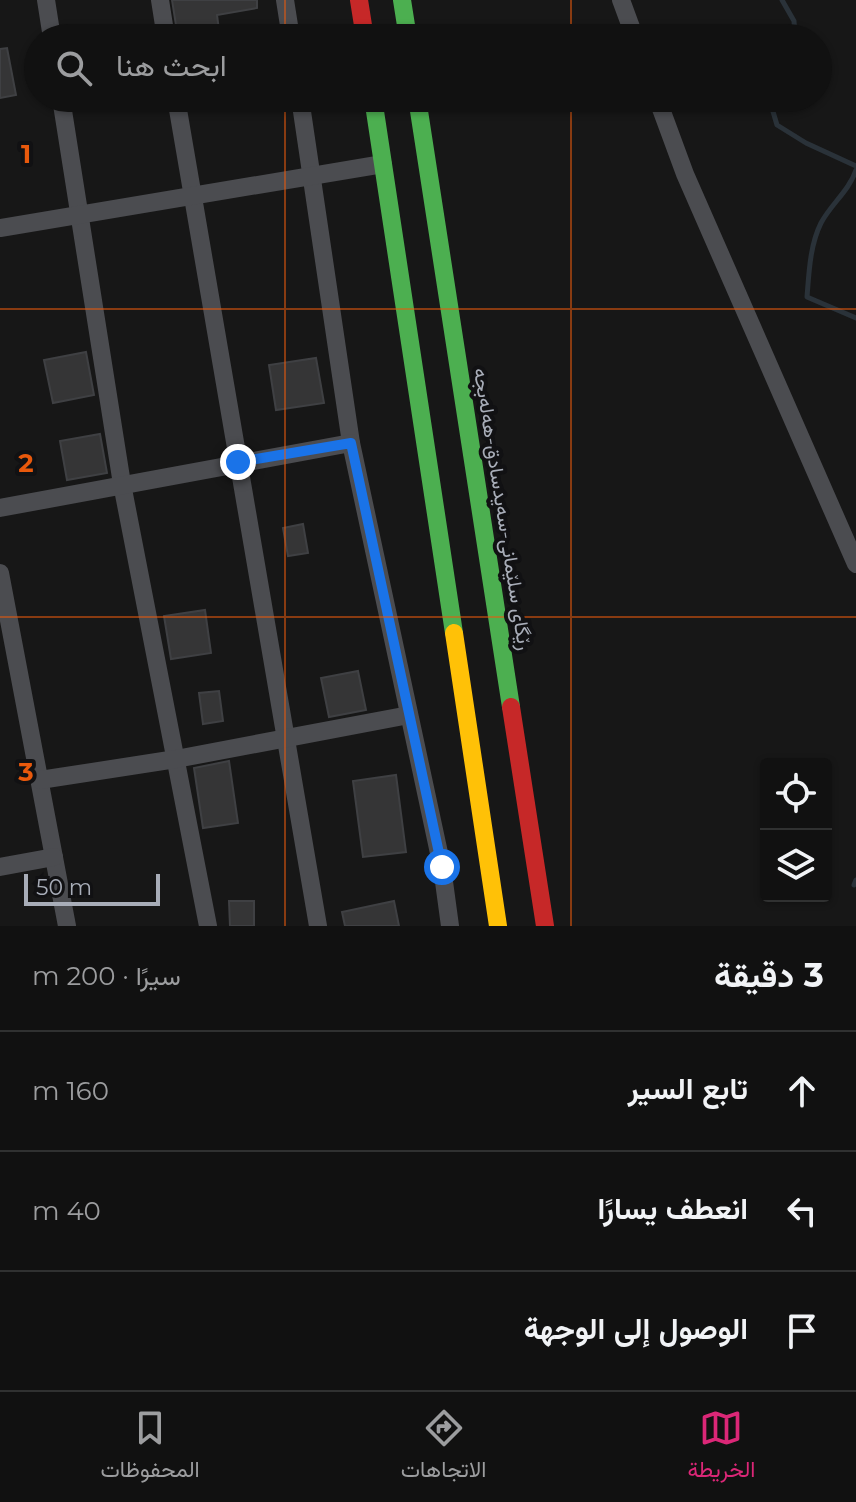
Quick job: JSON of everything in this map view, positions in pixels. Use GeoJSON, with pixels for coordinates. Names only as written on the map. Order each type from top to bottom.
{"type":"FeatureCollection","features":[{"type":"Feature","properties":{"kind":"highway"},"geometry":{"type":"LineString","coordinates":[[359,0],[363,24]]}},
{"type":"Feature","properties":{"kind":"highway"},"geometry":{"type":"LineString","coordinates":[[402,0],[406,24]]}},
{"type":"Feature","properties":{"kind":"highway","name":"رێگای سلێمانی-سەیدسادق-هەلەبجە"},"geometry":{"type":"LineString","coordinates":[[375,112],[383,164],[455,491],[545,926]]}},
{"type":"Feature","properties":{"kind":"highway","name":"رێگای سلێمانی-سەیدسادق-هەلەبجە"},"geometry":{"type":"LineString","coordinates":[[418,112],[498,926]]}},
{"type":"Feature","properties":{"kind":"street"},"geometry":{"type":"LineString","coordinates":[[46,0],[50,24]]}},
{"type":"Feature","properties":{"kind":"street"},"geometry":{"type":"LineString","coordinates":[[160,0],[164,24]]}},
{"type":"Feature","properties":{"kind":"street"},"geometry":{"type":"LineString","coordinates":[[285,0],[289,24]]}},
{"type":"Feature","properties":{"kind":"street"},"geometry":{"type":"LineString","coordinates":[[621,0],[630,24]]}},
{"type":"Feature","properties":{"kind":"street"},"geometry":{"type":"LineString","coordinates":[[63,112],[122,484],[208,926]]}},
{"type":"Feature","properties":{"kind":"street"},"geometry":{"type":"LineString","coordinates":[[178,112],[318,926]]}},
{"type":"Feature","properties":{"kind":"street"},"geometry":{"type":"LineString","coordinates":[[302,112],[351,443],[442,867],[450,926]]}},
{"type":"Feature","properties":{"kind":"street"},"geometry":{"type":"LineString","coordinates":[[662,112],[685,174],[856,564]]}},
{"type":"Feature","properties":{"kind":"street"},"geometry":{"type":"LineString","coordinates":[[0,228],[383,164]]}},
{"type":"Feature","properties":{"kind":"street"},"geometry":{"type":"LineString","coordinates":[[0,508],[351,443]]}},
{"type":"Feature","properties":{"kind":"street"},"geometry":{"type":"LineString","coordinates":[[0,573],[67,926]]}},
{"type":"Feature","properties":{"kind":"street"},"geometry":{"type":"LineString","coordinates":[[40,780],[176,759],[409,715]]}},
{"type":"Feature","properties":{"kind":"street"},"geometry":{"type":"LineString","coordinates":[[0,867],[54,857]]}},
{"type":"Feature","properties":{"kind":"building"},"geometry":{"type":"Polygon","coordinates":[[[172,0],[257,0],[257,8],[217,15],[218,24],[176,24],[172,0]]]}},
{"type":"Feature","properties":{"kind":"building"},"geometry":{"type":"Polygon","coordinates":[[[7,48],[16,95],[0,98],[0,49],[7,48]]]}},
{"type":"Feature","properties":{"kind":"building"},"geometry":{"type":"Polygon","coordinates":[[[86,352],[94,395],[53,403],[44,360],[86,352]]]}},
{"type":"Feature","properties":{"kind":"building"},"geometry":{"type":"Polygon","coordinates":[[[316,358],[324,403],[276,410],[269,365],[316,358]]]}},
{"type":"Feature","properties":{"kind":"building"},"geometry":{"type":"Polygon","coordinates":[[[100,434],[107,473],[67,480],[60,441],[100,434]]]}},
{"type":"Feature","properties":{"kind":"building"},"geometry":{"type":"Polygon","coordinates":[[[303,524],[308,553],[288,556],[283,528],[303,524]]]}},
{"type":"Feature","properties":{"kind":"building"},"geometry":{"type":"Polygon","coordinates":[[[205,610],[211,653],[171,659],[164,616],[205,610]]]}},
{"type":"Feature","properties":{"kind":"building"},"geometry":{"type":"Polygon","coordinates":[[[358,671],[366,710],[329,717],[321,678],[358,671]]]}},
{"type":"Feature","properties":{"kind":"building"},"geometry":{"type":"Polygon","coordinates":[[[219,691],[223,721],[203,724],[199,693],[219,691]]]}},
{"type":"Feature","properties":{"kind":"building"},"geometry":{"type":"Polygon","coordinates":[[[229,761],[238,823],[203,828],[194,768],[229,761]]]}},
{"type":"Feature","properties":{"kind":"building"},"geometry":{"type":"Polygon","coordinates":[[[396,775],[406,852],[363,857],[353,781],[396,775]]]}},
{"type":"Feature","properties":{"kind":"building"},"geometry":{"type":"Polygon","coordinates":[[[229,901],[254,901],[254,926],[230,926],[229,901]]]}},
{"type":"Feature","properties":{"kind":"building"},"geometry":{"type":"Polygon","coordinates":[[[394,901],[399,926],[345,926],[342,912],[394,901]]]}},
{"type":"Feature","properties":{"kind":"waterway"},"geometry":{"type":"LineString","coordinates":[[782,0],[794,24]]}},
{"type":"Feature","properties":{"kind":"waterway"},"geometry":{"type":"LineString","coordinates":[[773,112],[777,125],[806,143],[856,166]]}},
{"type":"Feature","properties":{"kind":"waterway"},"geometry":{"type":"LineString","coordinates":[[856,170],[817,231],[807,297],[856,318]]}},
{"type":"Feature","properties":{"kind":"waterway"},"geometry":{"type":"LineString","coordinates":[[854,885],[856,880]]}},
{"type":"Feature","properties":{"kind":"traffic: fast"},"geometry":{"type":"LineString","coordinates":[[402,0],[406,24]]}},
{"type":"Feature","properties":{"kind":"traffic: fast"},"geometry":{"type":"LineString","coordinates":[[375,112],[454,633]]}},
{"type":"Feature","properties":{"kind":"traffic: fast"},"geometry":{"type":"LineString","coordinates":[[419,112],[511,707]]}},
{"type":"Feature","properties":{"kind":"traffic: slow"},"geometry":{"type":"LineString","coordinates":[[454,633],[498,926]]}},
{"type":"Feature","properties":{"kind":"traffic: jam"},"geometry":{"type":"LineString","coordinates":[[359,0],[363,24]]}},
{"type":"Feature","properties":{"kind":"traffic: jam"},"geometry":{"type":"LineString","coordinates":[[511,707],[545,926]]}},
{"type":"Feature","properties":{"kind":"route"},"geometry":{"type":"LineString","coordinates":[[238,462],[351,443],[442,867]]}}]}
